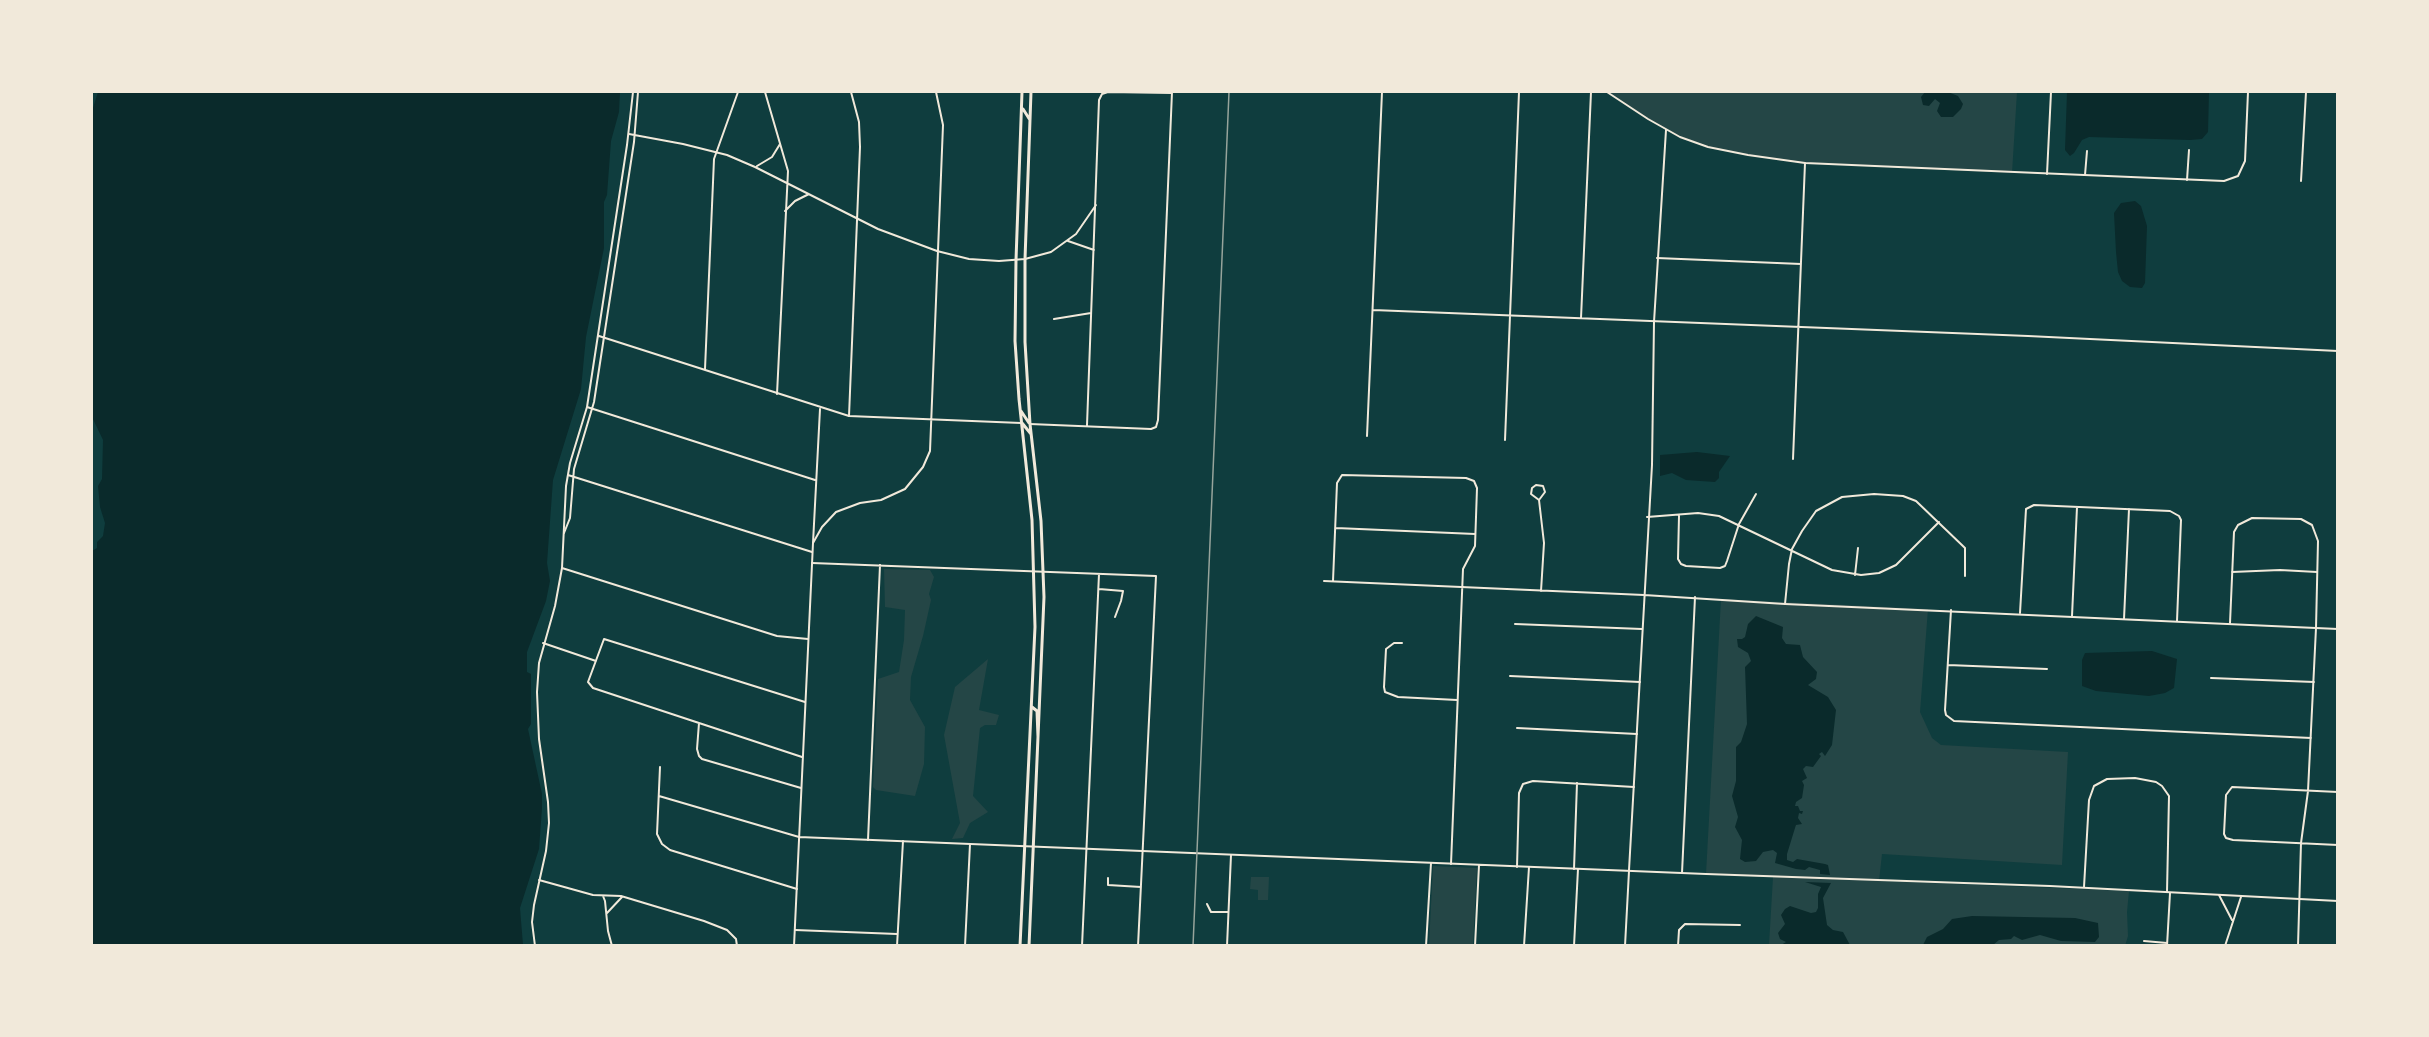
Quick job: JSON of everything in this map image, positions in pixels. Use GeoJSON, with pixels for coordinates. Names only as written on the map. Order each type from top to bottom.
{"type":"FeatureCollection","features":[{"type":"Feature","properties":{"kind":"main road"},"geometry":{"type":"LineString","coordinates":[[1020,945],[1035,627],[1035,572],[1030,496],[1021,423],[1016,341],[1016,260],[1022,92]]}},
{"type":"Feature","properties":{"kind":"main road"},"geometry":{"type":"LineString","coordinates":[[1029,945],[1044,641],[1044,572],[1040,509],[1030,424],[1024,339],[1031,92]]}},
{"type":"Feature","properties":{"kind":"main road"},"geometry":{"type":"LineString","coordinates":[[1022,108],[1030,120]]}},
{"type":"Feature","properties":{"kind":"main road"},"geometry":{"type":"LineString","coordinates":[[1020,410],[1030,424]]}},
{"type":"Feature","properties":{"kind":"main road"},"geometry":{"type":"LineString","coordinates":[[1021,423],[1032,435]]}},
{"type":"Feature","properties":{"kind":"main road"},"geometry":{"type":"LineString","coordinates":[[1032,707],[1037,711],[1039,742]]}},
{"type":"Feature","properties":{"kind":"street"},"geometry":{"type":"LineString","coordinates":[[535,945],[532,922],[549,824],[537,692],[539,663],[543,643],[550,626],[562,568],[568,475],[587,407],[633,92]]}},
{"type":"Feature","properties":{"kind":"street"},"geometry":{"type":"LineString","coordinates":[[564,533],[570,518],[573,476],[593,409],[634,135],[638,92]]}},
{"type":"Feature","properties":{"kind":"street"},"geometry":{"type":"LineString","coordinates":[[705,369],[716,152],[738,92]]}},
{"type":"Feature","properties":{"kind":"street"},"geometry":{"type":"LineString","coordinates":[[765,92],[788,171],[777,394]]}},
{"type":"Feature","properties":{"kind":"street"},"geometry":{"type":"LineString","coordinates":[[849,416],[860,147],[859,122],[851,92]]}},
{"type":"Feature","properties":{"kind":"street"},"geometry":{"type":"LineString","coordinates":[[813,543],[822,527],[836,512],[853,505],[894,496],[914,481],[930,451],[943,126],[936,92]]}},
{"type":"Feature","properties":{"kind":"street"},"geometry":{"type":"LineString","coordinates":[[1030,424],[1151,429],[1156,427],[1172,92],[1108,92],[1102,94],[1099,100],[1087,425]]}},
{"type":"Feature","properties":{"kind":"street"},"geometry":{"type":"LineString","coordinates":[[1367,436],[1382,92]]}},
{"type":"Feature","properties":{"kind":"street"},"geometry":{"type":"LineString","coordinates":[[1505,440],[1519,92]]}},
{"type":"Feature","properties":{"kind":"street"},"geometry":{"type":"LineString","coordinates":[[1581,318],[1591,92]]}},
{"type":"Feature","properties":{"kind":"street"},"geometry":{"type":"LineString","coordinates":[[1607,92],[1666,130],[1708,147],[1805,163],[2187,180],[2232,180],[2243,169],[2248,92]]}},
{"type":"Feature","properties":{"kind":"street"},"geometry":{"type":"LineString","coordinates":[[2047,174],[2052,92]]}},
{"type":"Feature","properties":{"kind":"street"},"geometry":{"type":"LineString","coordinates":[[2301,181],[2306,92]]}},
{"type":"Feature","properties":{"kind":"street"},"geometry":{"type":"LineString","coordinates":[[1625,945],[1635,787],[1647,517],[1652,465],[1654,322],[1666,130]]}},
{"type":"Feature","properties":{"kind":"street"},"geometry":{"type":"LineString","coordinates":[[628,134],[716,152],[755,166],[857,219],[937,251],[969,259],[1016,260],[1051,252],[1076,234],[1096,205]]}},
{"type":"Feature","properties":{"kind":"street"},"geometry":{"type":"LineString","coordinates":[[755,166],[772,157],[780,144]]}},
{"type":"Feature","properties":{"kind":"street"},"geometry":{"type":"LineString","coordinates":[[2187,180],[2189,150]]}},
{"type":"Feature","properties":{"kind":"street"},"geometry":{"type":"LineString","coordinates":[[2085,175],[2086,151]]}},
{"type":"Feature","properties":{"kind":"street"},"geometry":{"type":"LineString","coordinates":[[1793,459],[1805,163]]}},
{"type":"Feature","properties":{"kind":"street"},"geometry":{"type":"LineString","coordinates":[[785,212],[795,201],[810,194]]}},
{"type":"Feature","properties":{"kind":"street"},"geometry":{"type":"LineString","coordinates":[[1068,241],[1094,250]]}},
{"type":"Feature","properties":{"kind":"street"},"geometry":{"type":"LineString","coordinates":[[1657,258],[1801,264]]}},
{"type":"Feature","properties":{"kind":"street"},"geometry":{"type":"LineString","coordinates":[[1372,310],[2337,351]]}},
{"type":"Feature","properties":{"kind":"street"},"geometry":{"type":"LineString","coordinates":[[1054,319],[1091,313]]}},
{"type":"Feature","properties":{"kind":"street"},"geometry":{"type":"LineString","coordinates":[[599,336],[705,369],[820,409],[849,416],[1021,423]]}},
{"type":"Feature","properties":{"kind":"street"},"geometry":{"type":"LineString","coordinates":[[587,407],[815,480]]}},
{"type":"Feature","properties":{"kind":"street"},"geometry":{"type":"LineString","coordinates":[[794,945],[820,409]]}},
{"type":"Feature","properties":{"kind":"street"},"geometry":{"type":"LineString","coordinates":[[568,475],[812,552]]}},
{"type":"Feature","properties":{"kind":"street"},"geometry":{"type":"LineString","coordinates":[[1333,581],[1337,483],[1342,475],[1466,478],[1474,481],[1477,488],[1474,551],[1463,569],[1451,864]]}},
{"type":"Feature","properties":{"kind":"street"},"geometry":{"type":"LineString","coordinates":[[1539,500],[1544,495],[1545,489],[1543,486],[1536,485],[1532,488],[1531,494],[1539,500],[1544,543],[1541,591]]}},
{"type":"Feature","properties":{"kind":"street"},"geometry":{"type":"LineString","coordinates":[[1679,516],[1678,559],[1686,566],[1720,568],[1725,566],[1739,524],[1756,494]]}},
{"type":"Feature","properties":{"kind":"street"},"geometry":{"type":"LineString","coordinates":[[1785,604],[1792,549],[1816,511],[1842,497],[1903,496],[1916,501],[1965,548],[1965,576]]}},
{"type":"Feature","properties":{"kind":"street"},"geometry":{"type":"LineString","coordinates":[[2020,613],[2026,509],[2034,505],[2170,511],[2179,516],[2181,520],[2177,621]]}},
{"type":"Feature","properties":{"kind":"street"},"geometry":{"type":"LineString","coordinates":[[2073,616],[2078,507]]}},
{"type":"Feature","properties":{"kind":"street"},"geometry":{"type":"LineString","coordinates":[[2124,619],[2129,509]]}},
{"type":"Feature","properties":{"kind":"street"},"geometry":{"type":"LineString","coordinates":[[1647,517],[1711,514],[1739,524],[1833,570],[1855,575],[1879,573],[1896,565],[1940,522]]}},
{"type":"Feature","properties":{"kind":"street"},"geometry":{"type":"LineString","coordinates":[[2230,623],[2234,532],[2242,521],[2252,518],[2301,519],[2312,525],[2318,541],[2318,572],[2308,791],[2301,843],[2298,945]]}},
{"type":"Feature","properties":{"kind":"street"},"geometry":{"type":"LineString","coordinates":[[1335,528],[1475,534]]}},
{"type":"Feature","properties":{"kind":"street"},"geometry":{"type":"LineString","coordinates":[[1855,575],[1858,548]]}},
{"type":"Feature","properties":{"kind":"street"},"geometry":{"type":"LineString","coordinates":[[812,563],[1156,576],[1138,945]]}},
{"type":"Feature","properties":{"kind":"street"},"geometry":{"type":"LineString","coordinates":[[868,840],[880,565]]}},
{"type":"Feature","properties":{"kind":"street"},"geometry":{"type":"LineString","coordinates":[[562,568],[777,636],[808,639]]}},
{"type":"Feature","properties":{"kind":"street"},"geometry":{"type":"LineString","coordinates":[[2232,572],[2256,573],[2280,570],[2318,572]]}},
{"type":"Feature","properties":{"kind":"street"},"geometry":{"type":"LineString","coordinates":[[1082,945],[1099,573]]}},
{"type":"Feature","properties":{"kind":"street"},"geometry":{"type":"LineString","coordinates":[[1324,581],[2337,629]]}},
{"type":"Feature","properties":{"kind":"street"},"geometry":{"type":"LineString","coordinates":[[1098,589],[1123,591],[1114,617]]}},
{"type":"Feature","properties":{"kind":"street"},"geometry":{"type":"LineString","coordinates":[[1682,873],[1695,597]]}},
{"type":"Feature","properties":{"kind":"street"},"geometry":{"type":"LineString","coordinates":[[1951,610],[1945,710],[1946,715],[1954,721],[2311,738]]}},
{"type":"Feature","properties":{"kind":"street"},"geometry":{"type":"LineString","coordinates":[[1515,624],[1642,629]]}},
{"type":"Feature","properties":{"kind":"street"},"geometry":{"type":"LineString","coordinates":[[802,757],[593,688],[588,682],[603,639],[805,702]]}},
{"type":"Feature","properties":{"kind":"street"},"geometry":{"type":"LineString","coordinates":[[1402,642],[1394,643],[1386,649],[1385,692],[1398,697],[1457,700]]}},
{"type":"Feature","properties":{"kind":"street"},"geometry":{"type":"LineString","coordinates":[[543,643],[596,662]]}},
{"type":"Feature","properties":{"kind":"street"},"geometry":{"type":"LineString","coordinates":[[1948,665],[2047,669]]}},
{"type":"Feature","properties":{"kind":"street"},"geometry":{"type":"LineString","coordinates":[[1510,676],[1640,682]]}},
{"type":"Feature","properties":{"kind":"street"},"geometry":{"type":"LineString","coordinates":[[2211,678],[2314,682]]}},
{"type":"Feature","properties":{"kind":"street"},"geometry":{"type":"LineString","coordinates":[[699,723],[697,748],[702,759],[801,788]]}},
{"type":"Feature","properties":{"kind":"street"},"geometry":{"type":"LineString","coordinates":[[1517,728],[1637,734]]}},
{"type":"Feature","properties":{"kind":"street"},"geometry":{"type":"LineString","coordinates":[[660,767],[657,834],[662,844],[670,850],[796,889]]}},
{"type":"Feature","properties":{"kind":"street"},"geometry":{"type":"LineString","coordinates":[[2084,887],[2089,800],[2094,786],[2107,778],[2135,778],[2156,782],[2162,786],[2169,796],[2167,944],[2144,941]]}},
{"type":"Feature","properties":{"kind":"street"},"geometry":{"type":"LineString","coordinates":[[1517,867],[1519,793],[1523,784],[1533,781],[1635,787]]}},
{"type":"Feature","properties":{"kind":"street"},"geometry":{"type":"LineString","coordinates":[[1574,869],[1577,783]]}},
{"type":"Feature","properties":{"kind":"street"},"geometry":{"type":"LineString","coordinates":[[2337,792],[2232,787],[2226,795],[2224,834],[2226,838],[2233,840],[2337,845]]}},
{"type":"Feature","properties":{"kind":"street"},"geometry":{"type":"LineString","coordinates":[[659,796],[799,837],[1517,867],[2084,887],[2337,901]]}},
{"type":"Feature","properties":{"kind":"street"},"geometry":{"type":"LineString","coordinates":[[897,945],[903,841]]}},
{"type":"Feature","properties":{"kind":"street"},"geometry":{"type":"LineString","coordinates":[[965,945],[970,844]]}},
{"type":"Feature","properties":{"kind":"street"},"geometry":{"type":"LineString","coordinates":[[1227,945],[1231,855]]}},
{"type":"Feature","properties":{"kind":"street"},"geometry":{"type":"LineString","coordinates":[[1426,945],[1431,863]]}},
{"type":"Feature","properties":{"kind":"street"},"geometry":{"type":"LineString","coordinates":[[1475,945],[1479,865]]}},
{"type":"Feature","properties":{"kind":"street"},"geometry":{"type":"LineString","coordinates":[[1524,945],[1528,867]]}},
{"type":"Feature","properties":{"kind":"street"},"geometry":{"type":"LineString","coordinates":[[1574,945],[1578,869]]}},
{"type":"Feature","properties":{"kind":"street"},"geometry":{"type":"LineString","coordinates":[[1108,878],[1108,885],[1141,887]]}},
{"type":"Feature","properties":{"kind":"street"},"geometry":{"type":"LineString","coordinates":[[539,880],[593,895],[622,896],[704,921],[727,930],[736,939],[738,945]]}},
{"type":"Feature","properties":{"kind":"street"},"geometry":{"type":"LineString","coordinates":[[2219,895],[2232,920]]}},
{"type":"Feature","properties":{"kind":"street"},"geometry":{"type":"LineString","coordinates":[[603,896],[612,945]]}},
{"type":"Feature","properties":{"kind":"street"},"geometry":{"type":"LineString","coordinates":[[607,913],[622,896]]}},
{"type":"Feature","properties":{"kind":"street"},"geometry":{"type":"LineString","coordinates":[[2225,945],[2241,897]]}},
{"type":"Feature","properties":{"kind":"street"},"geometry":{"type":"LineString","coordinates":[[1208,904],[1211,912],[1228,912]]}},
{"type":"Feature","properties":{"kind":"street"},"geometry":{"type":"LineString","coordinates":[[1678,945],[1679,930],[1685,924],[1740,925]]}},
{"type":"Feature","properties":{"kind":"street"},"geometry":{"type":"LineString","coordinates":[[795,930],[898,934]]}},
{"type":"Feature","properties":{"kind":"shaded area"},"geometry":{"type":"Polygon","coordinates":[[[98,92],[620,92],[619,112],[611,141],[607,195],[604,202],[604,248],[586,337],[581,389],[553,480],[547,563],[550,581],[546,601],[527,652],[527,672],[531,674],[531,724],[528,729],[542,794],[542,808],[539,849],[520,908],[523,945],[92,945],[92,551],[97,548],[97,542],[103,536],[105,523],[100,507],[98,486],[102,479],[103,440],[92,417],[92,111],[98,92]]]}},
{"type":"Feature","properties":{"kind":"shaded area"},"geometry":{"type":"Polygon","coordinates":[[[1606,92],[2017,92],[2012,173],[1805,163],[1748,155],[1708,147],[1666,130],[1606,92]]]}},
{"type":"Feature","properties":{"kind":"shaded area"},"geometry":{"type":"Polygon","coordinates":[[[1925,92],[1948,92],[1958,96],[1963,104],[1953,117],[1941,117],[1937,111],[1940,103],[1935,99],[1929,106],[1923,105],[1921,97],[1925,92]]]}},
{"type":"Feature","properties":{"kind":"shaded area"},"geometry":{"type":"Polygon","coordinates":[[[2067,92],[2209,92],[2208,132],[2202,139],[2190,140],[2089,137],[2082,140],[2070,156],[2065,150],[2067,92]]]}},
{"type":"Feature","properties":{"kind":"shaded area"},"geometry":{"type":"Polygon","coordinates":[[[2135,201],[2141,206],[2147,226],[2145,283],[2142,288],[2130,287],[2122,281],[2118,272],[2116,252],[2114,213],[2121,203],[2135,201]]]}},
{"type":"Feature","properties":{"kind":"shaded area"},"geometry":{"type":"Polygon","coordinates":[[[1697,452],[1730,456],[1715,482],[1686,480],[1672,473],[1660,476],[1660,455],[1697,452]]]}},
{"type":"Feature","properties":{"kind":"shaded area"},"geometry":{"type":"Polygon","coordinates":[[[884,569],[930,570],[934,577],[923,636],[911,677],[910,700],[925,727],[924,764],[915,796],[876,790],[873,787],[878,679],[899,672],[904,640],[905,610],[885,607],[884,569]]]}},
{"type":"Feature","properties":{"kind":"shaded area"},"geometry":{"type":"Polygon","coordinates":[[[1721,599],[1928,609],[1920,712],[1932,738],[1941,745],[2068,752],[2062,865],[1882,854],[1879,881],[2129,891],[2128,936],[2125,946],[1769,945],[1773,877],[1706,874],[1721,599]]]}},
{"type":"Feature","properties":{"kind":"shaded area"},"geometry":{"type":"Polygon","coordinates":[[[1756,616],[1783,627],[1782,638],[1786,644],[1800,645],[1803,657],[1817,672],[1816,679],[1808,685],[1828,697],[1836,710],[1832,745],[1825,756],[1822,752],[1819,754],[1821,756],[1813,767],[1806,766],[1803,769],[1807,778],[1802,781],[1804,785],[1802,798],[1796,802],[1795,806],[1803,811],[1802,814],[1799,813],[1798,818],[1802,824],[1796,825],[1787,854],[1787,860],[1793,862],[1797,859],[1828,865],[1830,875],[1820,874],[1820,870],[1809,867],[1805,870],[1796,869],[1775,863],[1777,853],[1773,850],[1763,852],[1756,861],[1745,862],[1740,859],[1742,840],[1735,827],[1738,817],[1732,796],[1736,781],[1736,747],[1741,742],[1747,724],[1745,667],[1751,661],[1748,653],[1738,647],[1737,639],[1745,637],[1748,624],[1756,616]]]}},
{"type":"Feature","properties":{"kind":"shaded area"},"geometry":{"type":"Polygon","coordinates":[[[2152,651],[2177,659],[2174,688],[2165,693],[2149,696],[2096,691],[2082,686],[2082,660],[2085,653],[2152,651]]]}},
{"type":"Feature","properties":{"kind":"shaded area"},"geometry":{"type":"Polygon","coordinates":[[[988,659],[979,710],[999,715],[996,725],[985,725],[980,728],[973,796],[988,812],[970,823],[963,838],[952,839],[960,823],[944,735],[955,687],[988,659]]]}},
{"type":"Feature","properties":{"kind":"shaded area"},"geometry":{"type":"Polygon","coordinates":[[[1433,866],[1477,868],[1473,945],[1429,945],[1433,866]]]}},
{"type":"Feature","properties":{"kind":"shaded area"},"geometry":{"type":"Polygon","coordinates":[[[1251,877],[1269,877],[1268,900],[1258,900],[1258,890],[1250,889],[1251,877]]]}},
{"type":"Feature","properties":{"kind":"shaded area"},"geometry":{"type":"Polygon","coordinates":[[[1805,882],[1831,883],[1823,898],[1827,925],[1833,930],[1843,932],[1850,945],[1781,945],[1786,942],[1780,939],[1778,933],[1785,924],[1781,915],[1785,909],[1790,906],[1811,913],[1816,912],[1818,908],[1818,894],[1821,887],[1805,882]]]}},
{"type":"Feature","properties":{"kind":"shaded area"},"geometry":{"type":"Polygon","coordinates":[[[1972,916],[2075,918],[2098,923],[2099,937],[2095,942],[2061,941],[2040,935],[2022,940],[2014,936],[2011,939],[1999,940],[1993,945],[1923,945],[1927,937],[1943,929],[1952,919],[1972,916]]]}},
{"type":"Feature","properties":{"kind":"railway"},"geometry":{"type":"LineString","coordinates":[[1193,946],[1229,92]]}}]}
